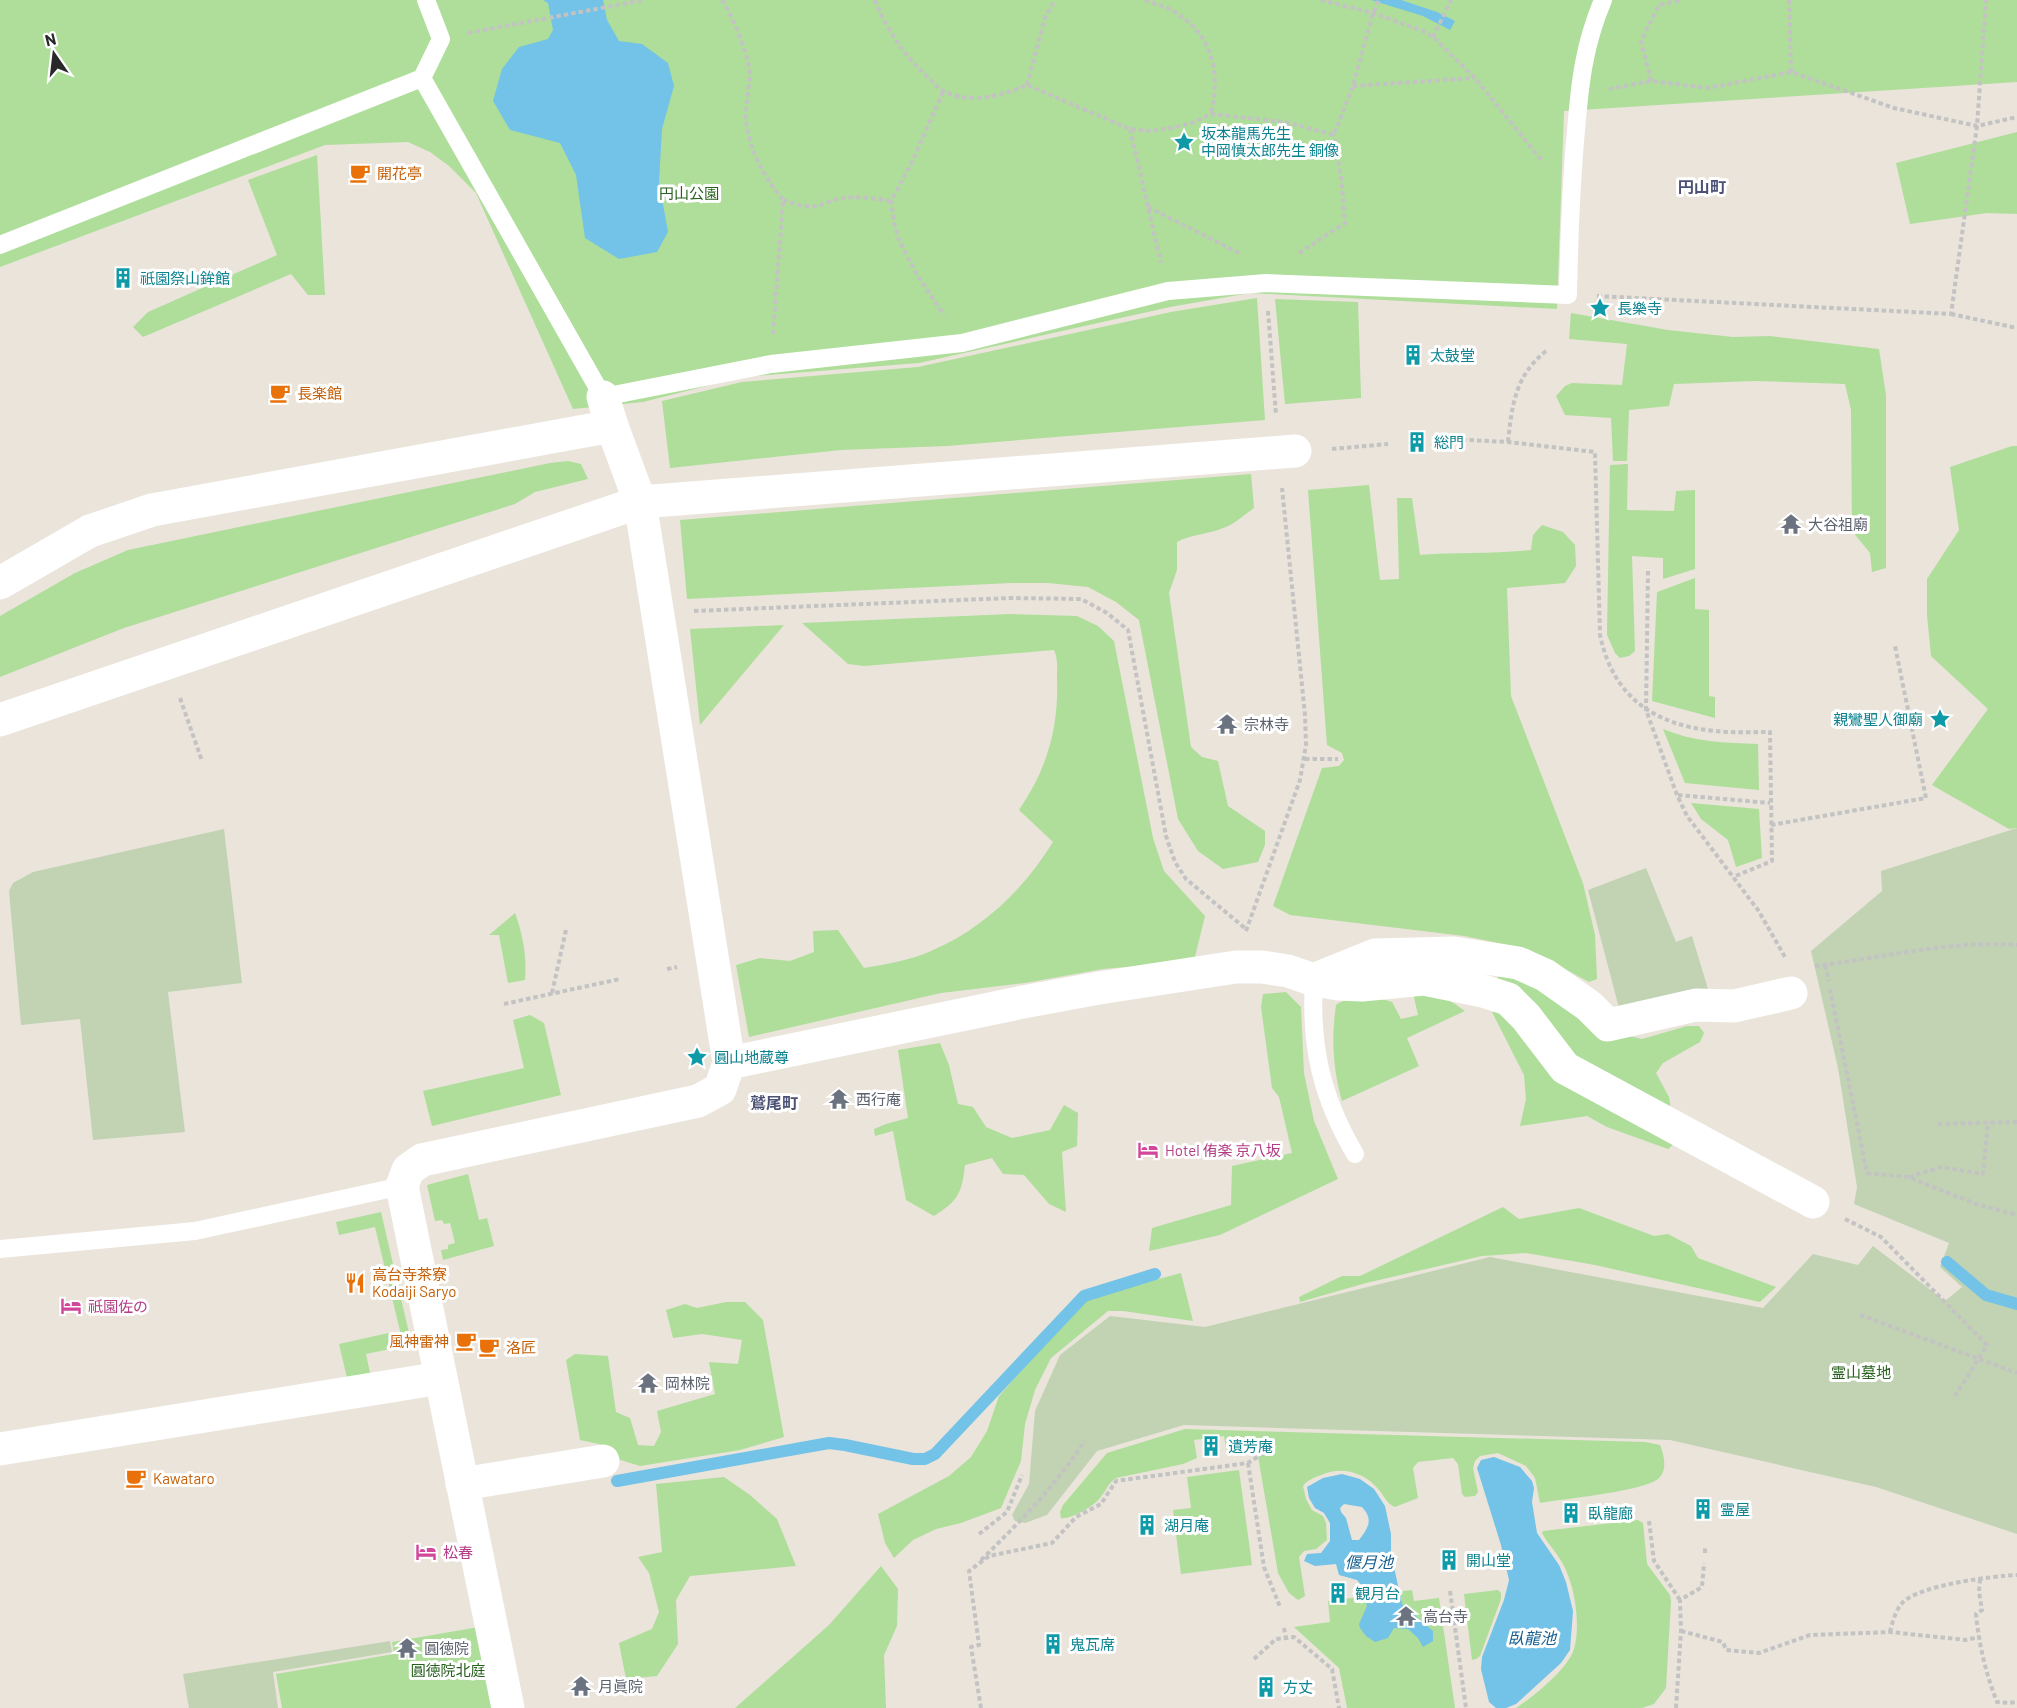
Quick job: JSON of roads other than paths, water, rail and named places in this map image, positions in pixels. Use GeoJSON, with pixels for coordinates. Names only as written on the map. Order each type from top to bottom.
{"type":"FeatureCollection","features":[{"type":"Feature","properties":{"kind":"street"},"geometry":{"type":"LineString","coordinates":[[0,583],[90,531],[152,510],[608,412],[640,502],[729,1063],[720,1089],[698,1101],[422,1160],[408,1170],[402,1186],[508,1708]]}},
{"type":"Feature","properties":{"kind":"street"},"geometry":{"type":"LineString","coordinates":[[0,720],[640,502],[1287,452]]}},
{"type":"Feature","properties":{"kind":"street"},"geometry":{"type":"LineString","coordinates":[[1314,980],[1375,955],[1454,953],[1518,963],[1545,975],[1589,1006],[1608,1025],[1696,1005],[1734,1006],[1791,993]]}},
{"type":"Feature","properties":{"kind":"street"},"geometry":{"type":"LineString","coordinates":[[729,1063],[1023,1002],[1236,967],[1288,971],[1314,980],[1338,984],[1362,985],[1424,979],[1483,990],[1508,999],[1526,1017],[1565,1068],[1813,1202]]}},
{"type":"Feature","properties":{"kind":"street"},"geometry":{"type":"LineString","coordinates":[[0,1449],[441,1378]]}},
{"type":"Feature","properties":{"kind":"street"},"geometry":{"type":"LineString","coordinates":[[462,1484],[603,1461]]}},
{"type":"Feature","properties":{"kind":"lane"},"geometry":{"type":"LineString","coordinates":[[0,245],[422,78],[441,39],[426,0]]}},
{"type":"Feature","properties":{"kind":"lane"},"geometry":{"type":"LineString","coordinates":[[422,78],[608,412],[771,364],[962,343],[1168,291],[1271,277],[1568,295],[1570,194],[1579,95],[1585,54],[1603,0]]}},
{"type":"Feature","properties":{"kind":"lane"},"geometry":{"type":"LineString","coordinates":[[1314,980],[1313,1034],[1321,1077],[1335,1117],[1355,1154]]}},
{"type":"Feature","properties":{"kind":"lane"},"geometry":{"type":"LineString","coordinates":[[0,1249],[195,1232],[402,1186]]}},
{"type":"Feature","properties":{"kind":"water"},"geometry":{"type":"Polygon","coordinates":[[[543,0],[603,0],[607,20],[619,41],[642,44],[668,63],[674,86],[662,129],[659,182],[668,232],[657,252],[619,259],[585,238],[576,175],[560,143],[510,130],[493,101],[502,69],[519,47],[548,39],[553,30],[548,3],[543,0]]]}},
{"type":"Feature","properties":{"kind":"water"},"geometry":{"type":"Polygon","coordinates":[[[1371,0],[1401,0],[1437,12],[1455,21],[1450,30],[1423,16],[1371,0]]]}},
{"type":"Feature","properties":{"kind":"water","name":"臥龍池"},"geometry":{"type":"Polygon","coordinates":[[[1494,1457],[1520,1467],[1532,1481],[1534,1488],[1532,1502],[1537,1533],[1559,1565],[1573,1611],[1570,1650],[1561,1663],[1516,1704],[1506,1708],[1496,1708],[1489,1702],[1481,1669],[1482,1657],[1504,1600],[1509,1580],[1501,1545],[1477,1468],[1481,1460],[1494,1457]]]}},
{"type":"Feature","properties":{"kind":"water","name":"偃月池"},"geometry":{"type":"Polygon","coordinates":[[[1342,1474],[1360,1479],[1374,1489],[1385,1506],[1391,1534],[1391,1553],[1402,1604],[1433,1631],[1433,1641],[1423,1647],[1418,1638],[1408,1629],[1394,1628],[1388,1638],[1375,1642],[1360,1628],[1359,1624],[1367,1606],[1361,1585],[1357,1580],[1339,1575],[1336,1564],[1315,1566],[1304,1561],[1307,1554],[1321,1553],[1330,1541],[1330,1523],[1324,1513],[1315,1508],[1309,1498],[1307,1487],[1323,1478],[1342,1474]],[[1344,1504],[1340,1508],[1346,1518],[1352,1540],[1359,1540],[1368,1524],[1368,1516],[1362,1507],[1344,1504]]]}},
{"type":"Feature","properties":{"kind":"waterway"},"geometry":{"type":"LineString","coordinates":[[1947,1262],[1986,1295],[2017,1304]]}},
{"type":"Feature","properties":{"kind":"waterway"},"geometry":{"type":"LineString","coordinates":[[617,1481],[829,1443],[913,1459],[925,1459],[935,1454],[1084,1296],[1155,1274]]}},
{"type":"Feature","properties":{"kind":"place","name":"坂本龍馬先生 中岡慎太郎先生 銅像"},"geometry":{"type":"Point","coordinates":[1184,142]}},
{"type":"Feature","properties":{"kind":"place","name":"開花亭"},"geometry":{"type":"Point","coordinates":[360,173]}},
{"type":"Feature","properties":{"kind":"place","name":"祇園祭山鉾館"},"geometry":{"type":"Point","coordinates":[123,278]}},
{"type":"Feature","properties":{"kind":"place","name":"長樂寺"},"geometry":{"type":"Point","coordinates":[1600,308]}},
{"type":"Feature","properties":{"kind":"place","name":"太鼓堂"},"geometry":{"type":"Point","coordinates":[1413,355]}},
{"type":"Feature","properties":{"kind":"place","name":"長楽館"},"geometry":{"type":"Point","coordinates":[280,393]}},
{"type":"Feature","properties":{"kind":"place","name":"総門"},"geometry":{"type":"Point","coordinates":[1417,442]}},
{"type":"Feature","properties":{"kind":"place","name":"大谷祖廟"},"geometry":{"type":"Point","coordinates":[1791,524]}},
{"type":"Feature","properties":{"kind":"place","name":"親鸞聖人御廟"},"geometry":{"type":"Point","coordinates":[1940,719]}},
{"type":"Feature","properties":{"kind":"place","name":"宗林寺"},"geometry":{"type":"Point","coordinates":[1227,724]}},
{"type":"Feature","properties":{"kind":"place","name":"圓山地蔵尊"},"geometry":{"type":"Point","coordinates":[697,1057]}},
{"type":"Feature","properties":{"kind":"place","name":"西行庵"},"geometry":{"type":"Point","coordinates":[839,1099]}},
{"type":"Feature","properties":{"kind":"place","name":"Hotel 侑楽 京八坂"},"geometry":{"type":"Point","coordinates":[1148,1150]}},
{"type":"Feature","properties":{"kind":"place","name":"高台寺茶寮 Kodaiji Saryo"},"geometry":{"type":"Point","coordinates":[355,1283]}},
{"type":"Feature","properties":{"kind":"place","name":"祇園佐の"},"geometry":{"type":"Point","coordinates":[71,1306]}},
{"type":"Feature","properties":{"kind":"place","name":"風神雷神"},"geometry":{"type":"Point","coordinates":[466,1341]}},
{"type":"Feature","properties":{"kind":"place","name":"洛匠"},"geometry":{"type":"Point","coordinates":[489,1347]}},
{"type":"Feature","properties":{"kind":"place","name":"岡林院"},"geometry":{"type":"Point","coordinates":[648,1383]}},
{"type":"Feature","properties":{"kind":"place","name":"遺芳庵"},"geometry":{"type":"Point","coordinates":[1211,1446]}},
{"type":"Feature","properties":{"kind":"place","name":"Kawataro"},"geometry":{"type":"Point","coordinates":[136,1478]}},
{"type":"Feature","properties":{"kind":"place","name":"霊屋"},"geometry":{"type":"Point","coordinates":[1703,1509]}},
{"type":"Feature","properties":{"kind":"place","name":"臥龍廊"},"geometry":{"type":"Point","coordinates":[1571,1513]}},
{"type":"Feature","properties":{"kind":"place","name":"湖月庵"},"geometry":{"type":"Point","coordinates":[1147,1525]}},
{"type":"Feature","properties":{"kind":"place","name":"松春"},"geometry":{"type":"Point","coordinates":[426,1552]}},
{"type":"Feature","properties":{"kind":"place","name":"開山堂"},"geometry":{"type":"Point","coordinates":[1449,1560]}},
{"type":"Feature","properties":{"kind":"place","name":"観月台"},"geometry":{"type":"Point","coordinates":[1338,1593]}},
{"type":"Feature","properties":{"kind":"place","name":"高台寺"},"geometry":{"type":"Point","coordinates":[1406,1616]}},
{"type":"Feature","properties":{"kind":"place","name":"鬼瓦席"},"geometry":{"type":"Point","coordinates":[1053,1644]}},
{"type":"Feature","properties":{"kind":"place","name":"圓徳院"},"geometry":{"type":"Point","coordinates":[407,1648]}},
{"type":"Feature","properties":{"kind":"place","name":"月眞院"},"geometry":{"type":"Point","coordinates":[581,1686]}},
{"type":"Feature","properties":{"kind":"place","name":"方丈"},"geometry":{"type":"Point","coordinates":[1266,1687]}},
{"type":"Feature","properties":{"kind":"district","name":"円山町"},"geometry":{"type":"Point","coordinates":[1702,186]}},
{"type":"Feature","properties":{"kind":"district","name":"鷲尾町"},"geometry":{"type":"Point","coordinates":[774,1102]}},
{"type":"Feature","properties":{"kind":"park label","name":"円山公園"},"geometry":{"type":"Point","coordinates":[689,193]}},
{"type":"Feature","properties":{"kind":"park label","name":"霊山墓地"},"geometry":{"type":"Point","coordinates":[1861,1372]}},
{"type":"Feature","properties":{"kind":"park label","name":"圓徳院北庭"},"geometry":{"type":"Point","coordinates":[448,1670]}}]}
